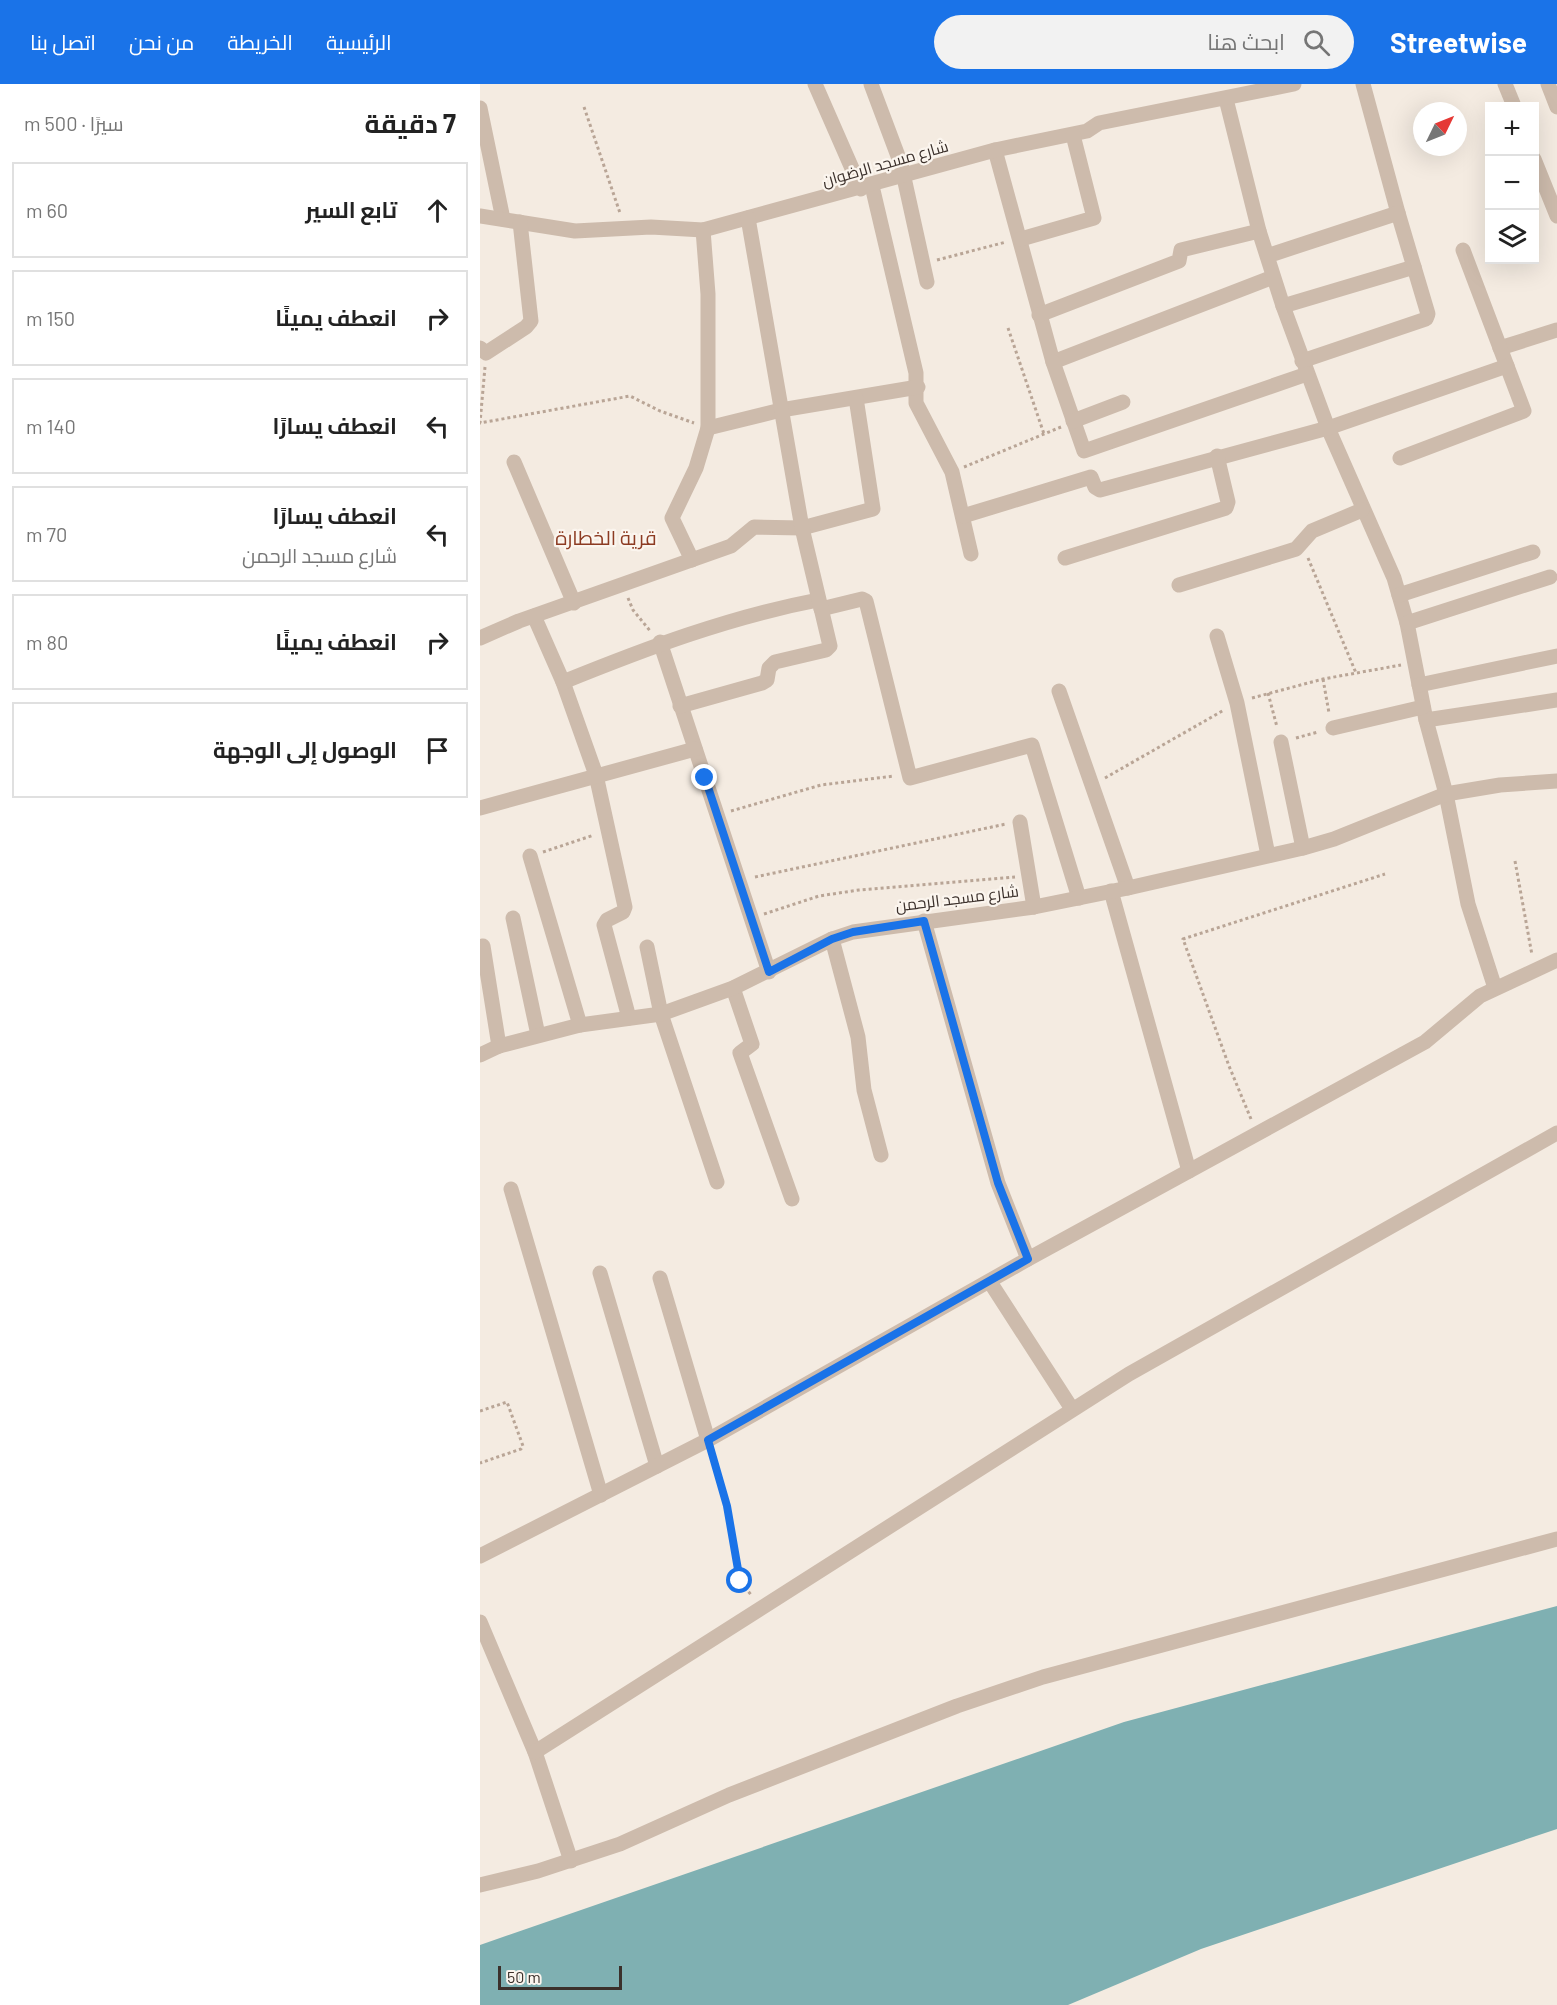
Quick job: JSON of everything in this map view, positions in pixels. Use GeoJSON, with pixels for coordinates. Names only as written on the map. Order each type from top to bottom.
{"type":"FeatureCollection","features":[{"type":"Feature","properties":{"kind":"street"},"geometry":{"type":"LineString","coordinates":[[815,84],[866,187],[918,387],[916,403],[952,472],[971,554]]}},
{"type":"Feature","properties":{"kind":"street"},"geometry":{"type":"LineString","coordinates":[[871,84],[905,176],[927,282]]}},
{"type":"Feature","properties":{"kind":"street","name":"شارع مسجد الرضوان"},"geometry":{"type":"LineString","coordinates":[[480,216],[576,231],[651,226],[703,230],[995,150],[1072,135],[1090,130],[1099,123],[1294,84]]}},
{"type":"Feature","properties":{"kind":"street"},"geometry":{"type":"LineString","coordinates":[[1084,451],[1305,368],[1426,319],[1428,314],[1363,84]]}},
{"type":"Feature","properties":{"kind":"street"},"geometry":{"type":"LineString","coordinates":[[1505,84],[1512,102]]}},
{"type":"Feature","properties":{"kind":"street"},"geometry":{"type":"LineString","coordinates":[[1548,84],[1557,107]]}},
{"type":"Feature","properties":{"kind":"street"},"geometry":{"type":"LineString","coordinates":[[1226,99],[1259,231],[1283,306],[1328,428],[1362,510],[1388,559],[1399,594],[1407,623],[1424,713],[1446,794],[1468,904],[1495,988]]}},
{"type":"Feature","properties":{"kind":"street"},"geometry":{"type":"LineString","coordinates":[[480,108],[503,219]]}},
{"type":"Feature","properties":{"kind":"street"},"geometry":{"type":"LineString","coordinates":[[1021,238],[1095,218],[1072,135]]}},
{"type":"Feature","properties":{"kind":"street"},"geometry":{"type":"LineString","coordinates":[[995,150],[1021,238],[1053,362],[1091,477],[1095,487],[1100,490],[1217,456],[1328,428],[1507,366]]}},
{"type":"Feature","properties":{"kind":"street"},"geometry":{"type":"LineString","coordinates":[[1539,171],[1557,216]]}},
{"type":"Feature","properties":{"kind":"street"},"geometry":{"type":"LineString","coordinates":[[1266,256],[1398,213]]}},
{"type":"Feature","properties":{"kind":"street"},"geometry":{"type":"LineString","coordinates":[[680,706],[762,683],[767,680],[769,668],[774,662],[828,649],[830,646],[802,528],[748,218]]}},
{"type":"Feature","properties":{"kind":"street"},"geometry":{"type":"LineString","coordinates":[[483,351],[531,321],[520,222]]}},
{"type":"Feature","properties":{"kind":"street"},"geometry":{"type":"LineString","coordinates":[[692,560],[673,523],[672,514],[696,468],[708,428],[708,294],[703,230]]}},
{"type":"Feature","properties":{"kind":"street"},"geometry":{"type":"LineString","coordinates":[[1040,315],[1179,261],[1181,250],[1259,231]]}},
{"type":"Feature","properties":{"kind":"street"},"geometry":{"type":"LineString","coordinates":[[1400,458],[1522,413],[1524,409],[1463,250]]}},
{"type":"Feature","properties":{"kind":"street"},"geometry":{"type":"LineString","coordinates":[[1283,306],[1414,267]]}},
{"type":"Feature","properties":{"kind":"street"},"geometry":{"type":"LineString","coordinates":[[1053,362],[1273,277]]}},
{"type":"Feature","properties":{"kind":"street"},"geometry":{"type":"LineString","coordinates":[[1500,348],[1557,330]]}},
{"type":"Feature","properties":{"kind":"street"},"geometry":{"type":"LineString","coordinates":[[708,428],[781,410],[918,387]]}},
{"type":"Feature","properties":{"kind":"street"},"geometry":{"type":"LineString","coordinates":[[480,638],[534,616],[731,546],[754,526],[802,528],[874,508],[856,398]]}},
{"type":"Feature","properties":{"kind":"street"},"geometry":{"type":"LineString","coordinates":[[1073,421],[1122,402]]}},
{"type":"Feature","properties":{"kind":"street"},"geometry":{"type":"LineString","coordinates":[[1065,558],[1226,508],[1228,502],[1217,456]]}},
{"type":"Feature","properties":{"kind":"street"},"geometry":{"type":"LineString","coordinates":[[514,462],[574,603]]}},
{"type":"Feature","properties":{"kind":"street"},"geometry":{"type":"LineString","coordinates":[[963,516],[1091,477]]}},
{"type":"Feature","properties":{"kind":"street"},"geometry":{"type":"LineString","coordinates":[[1179,585],[1291,550],[1302,544],[1312,531],[1362,510]]}},
{"type":"Feature","properties":{"kind":"street"},"geometry":{"type":"LineString","coordinates":[[1399,594],[1533,552]]}},
{"type":"Feature","properties":{"kind":"street"},"geometry":{"type":"LineString","coordinates":[[1407,623],[1550,577]]}},
{"type":"Feature","properties":{"kind":"street"},"geometry":{"type":"LineString","coordinates":[[562,682],[660,642],[746,616],[862,599],[866,601],[908,775],[912,778],[1030,744],[1078,898]]}},
{"type":"Feature","properties":{"kind":"street"},"geometry":{"type":"LineString","coordinates":[[534,616],[562,682],[596,775],[625,907],[623,912],[606,921],[604,925],[629,1018]]}},
{"type":"Feature","properties":{"kind":"street"},"geometry":{"type":"LineString","coordinates":[[1217,636],[1237,702],[1268,855]]}},
{"type":"Feature","properties":{"kind":"street"},"geometry":{"type":"LineString","coordinates":[[660,642],[769,972]]}},
{"type":"Feature","properties":{"kind":"street"},"geometry":{"type":"LineString","coordinates":[[1419,684],[1557,656]]}},
{"type":"Feature","properties":{"kind":"street"},"geometry":{"type":"LineString","coordinates":[[1059,691],[1094,784],[1128,888]]}},
{"type":"Feature","properties":{"kind":"street"},"geometry":{"type":"LineString","coordinates":[[1332,728],[1424,713],[1557,700]]}},
{"type":"Feature","properties":{"kind":"street"},"geometry":{"type":"LineString","coordinates":[[1281,742],[1303,848]]}},
{"type":"Feature","properties":{"kind":"street"},"geometry":{"type":"LineString","coordinates":[[480,808],[694,749]]}},
{"type":"Feature","properties":{"kind":"street","name":"شارع مسجد الرحمن"},"geometry":{"type":"LineString","coordinates":[[480,1055],[499,1046],[580,1025],[661,1014],[733,988],[832,939],[874,927],[1034,907],[1128,888],[1334,839],[1446,794],[1500,785],[1557,781]]}},
{"type":"Feature","properties":{"kind":"street"},"geometry":{"type":"LineString","coordinates":[[1020,822],[1034,907]]}},
{"type":"Feature","properties":{"kind":"street"},"geometry":{"type":"LineString","coordinates":[[530,856],[580,1025]]}},
{"type":"Feature","properties":{"kind":"street"},"geometry":{"type":"LineString","coordinates":[[1111,891],[1189,1172]]}},
{"type":"Feature","properties":{"kind":"street"},"geometry":{"type":"LineString","coordinates":[[513,918],[538,1035]]}},
{"type":"Feature","properties":{"kind":"street"},"geometry":{"type":"LineString","coordinates":[[924,921],[994,1173],[1028,1259]]}},
{"type":"Feature","properties":{"kind":"street"},"geometry":{"type":"LineString","coordinates":[[832,939],[858,1036],[864,1090],[881,1155]]}},
{"type":"Feature","properties":{"kind":"street"},"geometry":{"type":"LineString","coordinates":[[483,946],[499,1046]]}},
{"type":"Feature","properties":{"kind":"street"},"geometry":{"type":"LineString","coordinates":[[647,947],[661,1014],[717,1182]]}},
{"type":"Feature","properties":{"kind":"street"},"geometry":{"type":"LineString","coordinates":[[480,1556],[708,1440],[1028,1259],[1425,1042],[1466,1007],[1495,988],[1557,960]]}},
{"type":"Feature","properties":{"kind":"street"},"geometry":{"type":"LineString","coordinates":[[733,988],[752,1044],[740,1053],[792,1199]]}},
{"type":"Feature","properties":{"kind":"street"},"geometry":{"type":"LineString","coordinates":[[535,1752],[761,1606],[1139,1368],[1557,1133]]}},
{"type":"Feature","properties":{"kind":"street"},"geometry":{"type":"LineString","coordinates":[[511,1189],[602,1495]]}},
{"type":"Feature","properties":{"kind":"street"},"geometry":{"type":"LineString","coordinates":[[600,1273],[657,1466]]}},
{"type":"Feature","properties":{"kind":"street"},"geometry":{"type":"LineString","coordinates":[[660,1278],[708,1440]]}},
{"type":"Feature","properties":{"kind":"street"},"geometry":{"type":"LineString","coordinates":[[990,1282],[1072,1409]]}},
{"type":"Feature","properties":{"kind":"street"},"geometry":{"type":"LineString","coordinates":[[480,1885],[571,1861],[620,1844],[729,1795],[946,1710],[1043,1677],[1557,1539]]}},
{"type":"Feature","properties":{"kind":"street"},"geometry":{"type":"LineString","coordinates":[[480,1622],[535,1752],[571,1861]]}},
{"type":"Feature","properties":{"kind":"path"},"geometry":{"type":"LineString","coordinates":[[584,107],[606,177],[626,229]]}},
{"type":"Feature","properties":{"kind":"path"},"geometry":{"type":"LineString","coordinates":[[923,263],[1021,238]]}},
{"type":"Feature","properties":{"kind":"path"},"geometry":{"type":"LineString","coordinates":[[952,472],[1044,434],[1008,328]]}},
{"type":"Feature","properties":{"kind":"path"},"geometry":{"type":"LineString","coordinates":[[483,351],[480,423],[630,396],[660,411],[708,428]]}},
{"type":"Feature","properties":{"kind":"path"},"geometry":{"type":"LineString","coordinates":[[1302,544],[1356,672]]}},
{"type":"Feature","properties":{"kind":"path"},"geometry":{"type":"LineString","coordinates":[[622,585],[633,610],[660,642]]}},
{"type":"Feature","properties":{"kind":"path"},"geometry":{"type":"LineString","coordinates":[[1323,679],[1332,728],[1281,742],[1268,693],[1323,679],[1356,672],[1414,663]]}},
{"type":"Feature","properties":{"kind":"path"},"geometry":{"type":"LineString","coordinates":[[1094,784],[1237,702]]}},
{"type":"Feature","properties":{"kind":"path"},"geometry":{"type":"LineString","coordinates":[[718,815],[821,785],[908,775]]}},
{"type":"Feature","properties":{"kind":"path"},"geometry":{"type":"LineString","coordinates":[[740,881],[1020,822]]}},
{"type":"Feature","properties":{"kind":"path"},"geometry":{"type":"LineString","coordinates":[[530,856],[608,830]]}},
{"type":"Feature","properties":{"kind":"path"},"geometry":{"type":"LineString","coordinates":[[1515,861],[1535,968]]}},
{"type":"Feature","properties":{"kind":"path"},"geometry":{"type":"LineString","coordinates":[[1258,1134],[1229,1065],[1183,939],[1385,874]]}},
{"type":"Feature","properties":{"kind":"path"},"geometry":{"type":"LineString","coordinates":[[752,918],[819,896],[859,890],[1029,876]]}},
{"type":"Feature","properties":{"kind":"path"},"geometry":{"type":"LineString","coordinates":[[480,1412],[507,1402],[523,1446],[522,1449],[480,1463]]}},
{"type":"Feature","properties":{"kind":"path"},"geometry":{"type":"LineString","coordinates":[[708,1440],[727,1506],[740,1581],[761,1606]]}},
{"type":"Feature","properties":{"kind":"water"},"geometry":{"type":"Polygon","coordinates":[[[1557,1606],[1557,1829],[1201,1949],[1068,2005],[480,2005],[480,1945],[1124,1722],[1557,1606]]]}},
{"type":"Feature","properties":{"kind":"district","name":"قرية الخطارة"},"geometry":{"type":"Point","coordinates":[606,538]}},
{"type":"Feature","properties":{"kind":"route"},"geometry":{"type":"LineString","coordinates":[[705,778],[769,972],[832,939],[853,932],[924,921],[988,1152],[1028,1259],[708,1440],[727,1506],[740,1581]]}}]}
